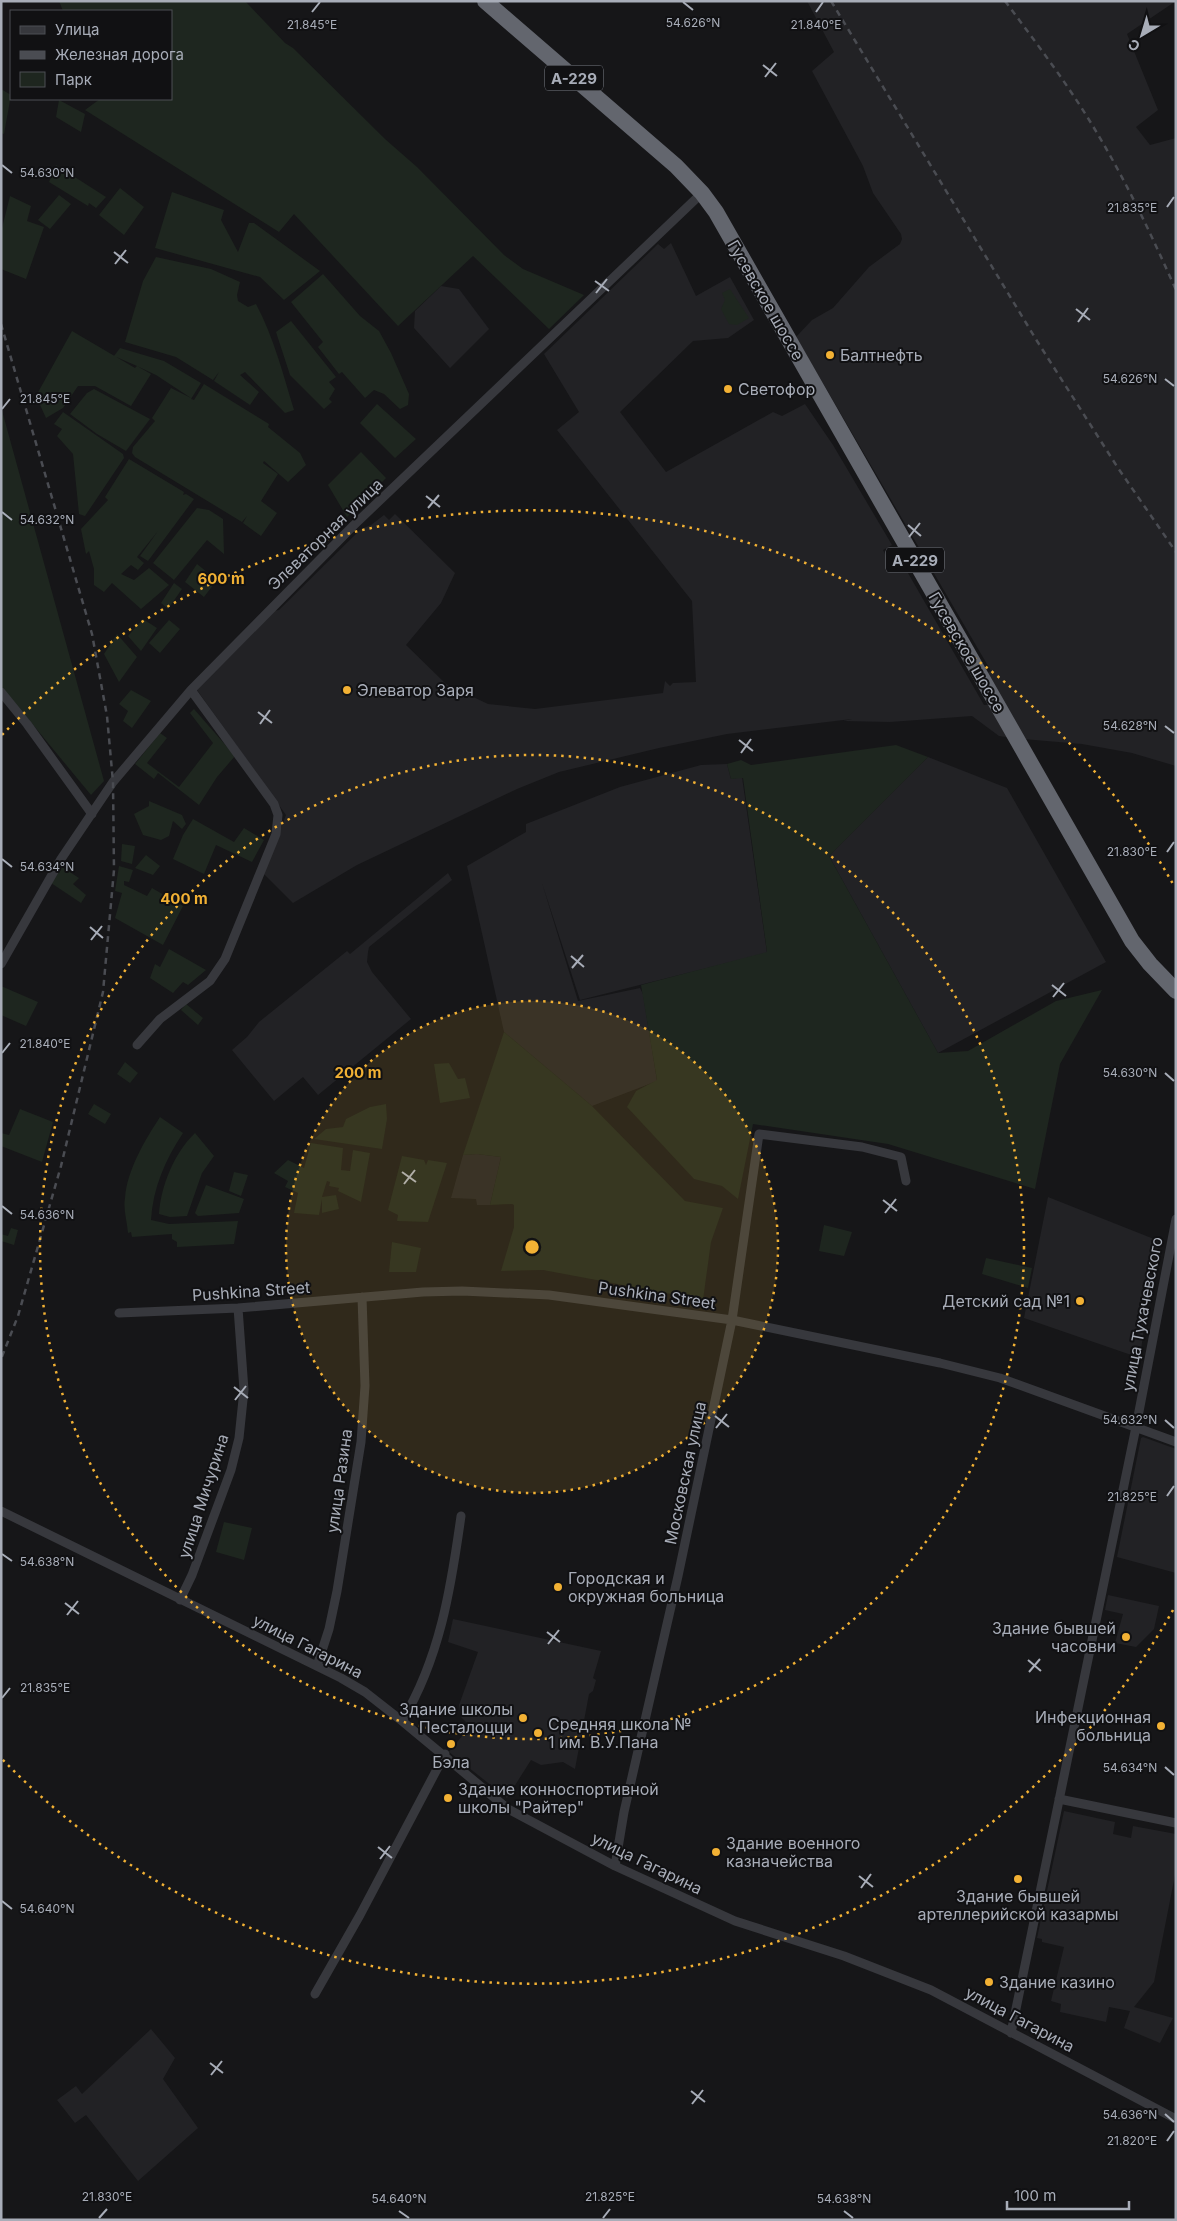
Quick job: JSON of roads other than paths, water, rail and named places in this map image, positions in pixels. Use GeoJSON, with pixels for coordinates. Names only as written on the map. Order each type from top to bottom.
{"type":"FeatureCollection","features":[{"type":"Feature","properties":{"kind":"highway","name":"Гусевское шоссе"},"geometry":{"type":"LineString","coordinates":[[485,1],[676,166],[702,193],[716,212],[1132,941],[1150,964],[1176,991]]}},
{"type":"Feature","properties":{"kind":"street","name":"Элеваторная улица"},"geometry":{"type":"LineString","coordinates":[[1,964],[56,868],[114,782],[191,690],[354,525],[702,193]]}},
{"type":"Feature","properties":{"kind":"street"},"geometry":{"type":"LineString","coordinates":[[137,1045],[160,1019],[210,981],[218,971],[234,942],[272,847],[278,824],[278,815],[274,804],[191,690]]}},
{"type":"Feature","properties":{"kind":"street"},"geometry":{"type":"LineString","coordinates":[[1,692],[27,724],[92,814]]}},
{"type":"Feature","properties":{"kind":"street","name":"Московская улица"},"geometry":{"type":"LineString","coordinates":[[616,1866],[624,1812],[678,1576],[732,1320],[759,1134],[862,1147],[901,1157],[906,1181]]}},
{"type":"Feature","properties":{"kind":"street","name":"улица Тухачевского"},"geometry":{"type":"LineString","coordinates":[[1011,2033],[1136,1427],[1176,1219]]}},
{"type":"Feature","properties":{"kind":"street","name":"Pushkina Street"},"geometry":{"type":"LineString","coordinates":[[118,1313],[238,1308],[362,1296],[462,1291],[549,1295],[732,1320],[940,1363],[1000,1378],[1176,1442]]}},
{"type":"Feature","properties":{"kind":"street","name":"улица Разина"},"geometry":{"type":"LineString","coordinates":[[317,1666],[329,1630],[361,1442],[365,1386],[362,1296]]}},
{"type":"Feature","properties":{"kind":"street","name":"улица Мичурина"},"geometry":{"type":"LineString","coordinates":[[180,1600],[192,1576],[231,1470],[239,1438],[244,1390],[238,1308]]}},
{"type":"Feature","properties":{"kind":"street","name":"улица Гагарина"},"geometry":{"type":"LineString","coordinates":[[1,1511],[317,1666],[365,1692],[444,1754],[508,1809],[616,1866],[735,1922],[844,1956],[931,1990],[1176,2119]]}},
{"type":"Feature","properties":{"kind":"street"},"geometry":{"type":"LineString","coordinates":[[402,1721],[418,1695],[435,1649],[447,1606],[461,1516]]}},
{"type":"Feature","properties":{"kind":"street"},"geometry":{"type":"LineString","coordinates":[[315,1994],[360,1915],[444,1754]]}},
{"type":"Feature","properties":{"kind":"street"},"geometry":{"type":"LineString","coordinates":[[1059,1799],[1176,1823]]}},
{"type":"Feature","properties":{"kind":"railway"},"geometry":{"type":"LineString","coordinates":[[831,1],[1037,341],[1118,468],[1176,552]]}},
{"type":"Feature","properties":{"kind":"railway"},"geometry":{"type":"LineString","coordinates":[[1005,1],[1087,116],[1139,210],[1176,290]]}},
{"type":"Feature","properties":{"kind":"railway"},"geometry":{"type":"LineString","coordinates":[[1,324],[92,634],[107,716],[113,782],[114,870],[103,992],[61,1166],[18,1316],[1,1359]]}},
{"type":"Feature","properties":{"kind":"place","name":"Балтнефть"},"geometry":{"type":"Point","coordinates":[830,355]}},
{"type":"Feature","properties":{"kind":"place","name":"Светофор"},"geometry":{"type":"Point","coordinates":[728,389]}},
{"type":"Feature","properties":{"kind":"place","name":"Элеватор Заря"},"geometry":{"type":"Point","coordinates":[347,690]}},
{"type":"Feature","properties":{"kind":"place","name":"Детский сад №1"},"geometry":{"type":"Point","coordinates":[1080,1301]}},
{"type":"Feature","properties":{"kind":"place","name":"Городская и окружная больница"},"geometry":{"type":"Point","coordinates":[558,1587]}},
{"type":"Feature","properties":{"kind":"place","name":"Здание бывшей часовни"},"geometry":{"type":"Point","coordinates":[1126,1637]}},
{"type":"Feature","properties":{"kind":"place","name":"Здание школы Песталоцци"},"geometry":{"type":"Point","coordinates":[523,1718]}},
{"type":"Feature","properties":{"kind":"place","name":"Инфекционная больница"},"geometry":{"type":"Point","coordinates":[1161,1726]}},
{"type":"Feature","properties":{"kind":"place","name":"Средняя школа № 1 им. В.У.Пана"},"geometry":{"type":"Point","coordinates":[538,1733]}},
{"type":"Feature","properties":{"kind":"place","name":"Бэла"},"geometry":{"type":"Point","coordinates":[451,1744]}},
{"type":"Feature","properties":{"kind":"place","name":"Здание конноспортивной школы \"Райтер\""},"geometry":{"type":"Point","coordinates":[448,1798]}},
{"type":"Feature","properties":{"kind":"place","name":"Здание военного казначейства"},"geometry":{"type":"Point","coordinates":[716,1852]}},
{"type":"Feature","properties":{"kind":"place","name":"Здание бывшей артеллерийской казармы"},"geometry":{"type":"Point","coordinates":[1018,1879]}},
{"type":"Feature","properties":{"kind":"place","name":"Здание казино"},"geometry":{"type":"Point","coordinates":[989,1982]}}]}
